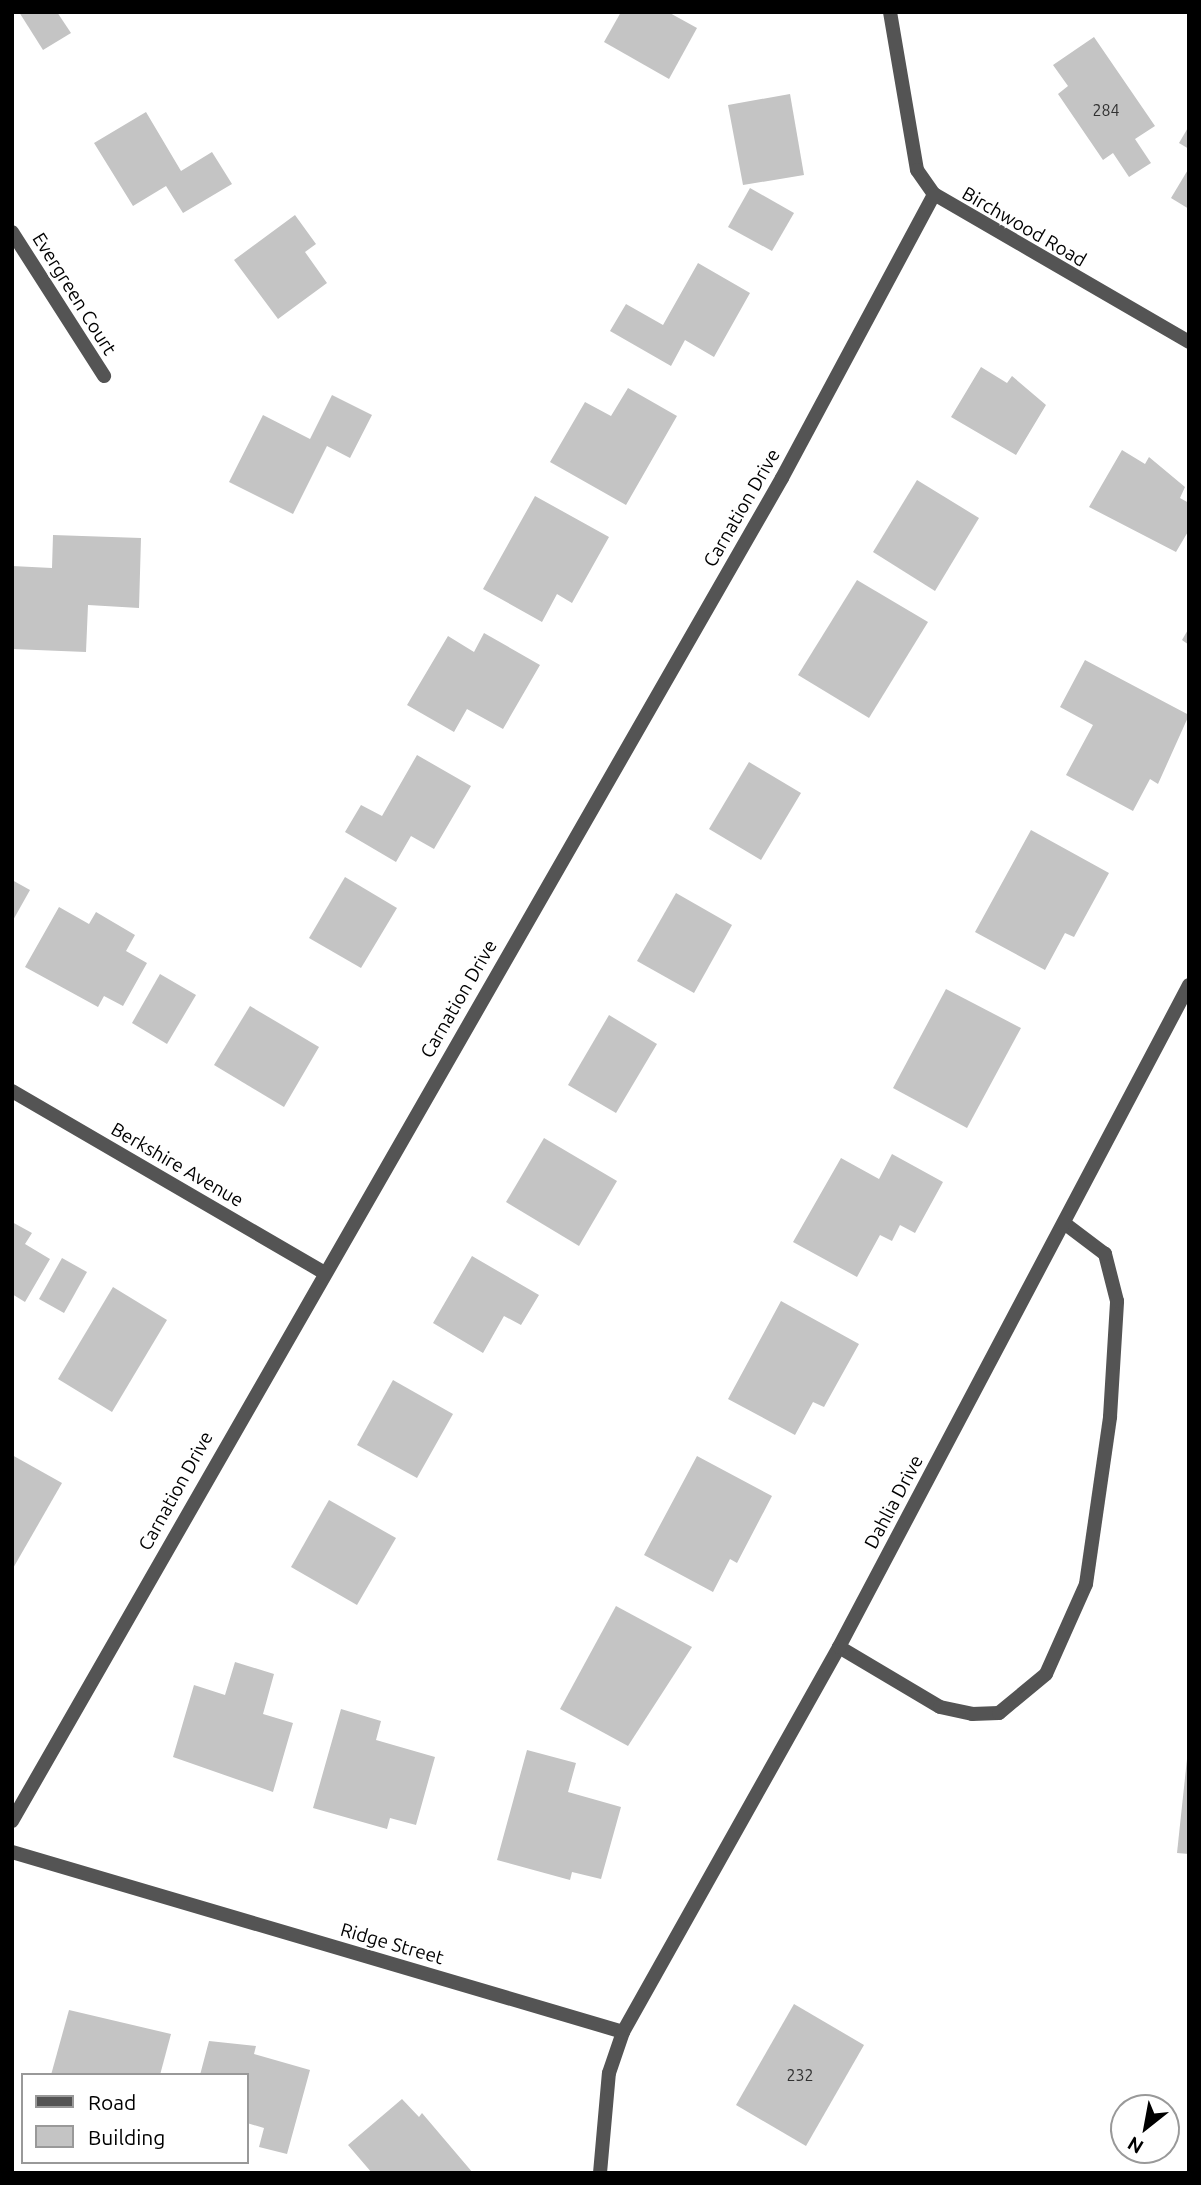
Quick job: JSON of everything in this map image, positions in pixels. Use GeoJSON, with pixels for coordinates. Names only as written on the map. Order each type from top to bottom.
{"type":"FeatureCollection","features":[{"type":"Feature","properties":{"kind":"street","name":"Birchwood Road"},"geometry":{"type":"LineString","coordinates":[[890,12],[917,170],[934,194],[1189,342]]}},
{"type":"Feature","properties":{"kind":"street","name":"Carnation Drive"},"geometry":{"type":"LineString","coordinates":[[12,1821],[323,1272],[782,478],[934,194]]}},
{"type":"Feature","properties":{"kind":"street","name":"Evergreen Court"},"geometry":{"type":"LineString","coordinates":[[12,232],[104,376]]}},
{"type":"Feature","properties":{"kind":"street","name":"Dahlia Drive"},"geometry":{"type":"LineString","coordinates":[[623,2032],[839,1647],[1189,985]]}},
{"type":"Feature","properties":{"kind":"street","name":"Berkshire Avenue"},"geometry":{"type":"LineString","coordinates":[[12,1091],[323,1272]]}},
{"type":"Feature","properties":{"kind":"street"},"geometry":{"type":"LineString","coordinates":[[839,1647],[940,1707],[972,1714],[999,1713],[1023,1698],[1052,1664],[1073,1624],[1093,1546],[1117,1301],[1105,1254],[1064,1223]]}},
{"type":"Feature","properties":{"kind":"street","name":"Ridge Street"},"geometry":{"type":"LineString","coordinates":[[12,1852],[623,2032]]}},
{"type":"Feature","properties":{"kind":"street"},"geometry":{"type":"LineString","coordinates":[[600,2173],[609,2073],[623,2032]]}},
{"type":"Feature","properties":{"kind":"building"},"geometry":{"type":"Polygon","coordinates":[[[19,12],[57,12],[71,33],[43,50],[19,12]]]}},
{"type":"Feature","properties":{"kind":"building"},"geometry":{"type":"Polygon","coordinates":[[[621,12],[668,12],[697,28],[669,79],[604,42],[621,12]]]}},
{"type":"Feature","properties":{"kind":"building"},"geometry":{"type":"Polygon","coordinates":[[[1094,37],[1155,126],[1135,139],[1151,163],[1129,177],[1113,153],[1103,160],[1058,94],[1068,86],[1053,65],[1094,37]]]}},
{"type":"Feature","properties":{"kind":"building"},"geometry":{"type":"Polygon","coordinates":[[[790,94],[804,175],[743,185],[728,105],[790,94]]]}},
{"type":"Feature","properties":{"kind":"building"},"geometry":{"type":"Polygon","coordinates":[[[146,112],[181,171],[212,152],[232,184],[183,213],[166,186],[133,206],[94,143],[146,112]]]}},
{"type":"Feature","properties":{"kind":"building"},"geometry":{"type":"Polygon","coordinates":[[[1189,126],[1189,149],[1179,143],[1189,126]]]}},
{"type":"Feature","properties":{"kind":"building"},"geometry":{"type":"Polygon","coordinates":[[[1189,168],[1189,209],[1171,198],[1189,168]]]}},
{"type":"Feature","properties":{"kind":"building"},"geometry":{"type":"Polygon","coordinates":[[[750,188],[794,213],[772,251],[728,227],[750,188]]]}},
{"type":"Feature","properties":{"kind":"building"},"geometry":{"type":"Polygon","coordinates":[[[295,215],[316,244],[305,252],[327,283],[278,319],[234,260],[295,215]]]}},
{"type":"Feature","properties":{"kind":"building"},"geometry":{"type":"Polygon","coordinates":[[[698,263],[750,293],[714,357],[685,340],[671,366],[610,331],[626,304],[663,325],[698,263]]]}},
{"type":"Feature","properties":{"kind":"building"},"geometry":{"type":"Polygon","coordinates":[[[981,367],[1007,383],[1012,376],[1046,405],[1016,455],[951,417],[981,367]]]}},
{"type":"Feature","properties":{"kind":"building"},"geometry":{"type":"Polygon","coordinates":[[[628,388],[677,416],[626,505],[550,462],[585,402],[611,416],[628,388]]]}},
{"type":"Feature","properties":{"kind":"building"},"geometry":{"type":"Polygon","coordinates":[[[332,395],[372,415],[350,458],[327,446],[293,514],[229,482],[263,415],[310,439],[332,395]]]}},
{"type":"Feature","properties":{"kind":"building"},"geometry":{"type":"Polygon","coordinates":[[[1122,450],[1145,464],[1149,457],[1185,487],[1180,498],[1189,503],[1189,530],[1176,552],[1089,507],[1122,450]]]}},
{"type":"Feature","properties":{"kind":"building"},"geometry":{"type":"Polygon","coordinates":[[[917,480],[979,518],[935,591],[873,552],[917,480]]]}},
{"type":"Feature","properties":{"kind":"building"},"geometry":{"type":"Polygon","coordinates":[[[535,496],[609,537],[572,603],[557,594],[542,622],[483,589],[535,496]]]}},
{"type":"Feature","properties":{"kind":"building"},"geometry":{"type":"Polygon","coordinates":[[[53,535],[141,538],[139,608],[88,605],[86,652],[12,649],[12,566],[52,568],[53,535]]]}},
{"type":"Feature","properties":{"kind":"building"},"geometry":{"type":"Polygon","coordinates":[[[857,580],[928,622],[869,718],[798,675],[857,580]]]}},
{"type":"Feature","properties":{"kind":"building"},"geometry":{"type":"Polygon","coordinates":[[[1189,628],[1189,645],[1182,640],[1189,628]]]}},
{"type":"Feature","properties":{"kind":"building"},"geometry":{"type":"Polygon","coordinates":[[[484,633],[540,665],[503,729],[467,709],[454,732],[407,705],[448,636],[474,652],[484,633]]]}},
{"type":"Feature","properties":{"kind":"building"},"geometry":{"type":"Polygon","coordinates":[[[1085,660],[1189,715],[1158,784],[1150,779],[1133,811],[1066,775],[1093,725],[1060,707],[1085,660]]]}},
{"type":"Feature","properties":{"kind":"building"},"geometry":{"type":"Polygon","coordinates":[[[417,755],[471,786],[434,849],[411,836],[396,862],[345,832],[361,805],[382,816],[417,755]]]}},
{"type":"Feature","properties":{"kind":"building"},"geometry":{"type":"Polygon","coordinates":[[[749,762],[801,793],[761,860],[709,829],[749,762]]]}},
{"type":"Feature","properties":{"kind":"building"},"geometry":{"type":"Polygon","coordinates":[[[1031,830],[1109,873],[1074,937],[1065,933],[1045,970],[975,932],[1031,830]]]}},
{"type":"Feature","properties":{"kind":"building"},"geometry":{"type":"Polygon","coordinates":[[[345,877],[397,908],[361,968],[309,938],[345,877]]]}},
{"type":"Feature","properties":{"kind":"building"},"geometry":{"type":"Polygon","coordinates":[[[12,880],[30,890],[12,922],[12,880]]]}},
{"type":"Feature","properties":{"kind":"building"},"geometry":{"type":"Polygon","coordinates":[[[676,893],[732,925],[694,993],[637,961],[676,893]]]}},
{"type":"Feature","properties":{"kind":"building"},"geometry":{"type":"Polygon","coordinates":[[[59,907],[89,924],[96,912],[135,935],[126,951],[147,963],[123,1006],[104,996],[98,1007],[25,967],[59,907]]]}},
{"type":"Feature","properties":{"kind":"building"},"geometry":{"type":"Polygon","coordinates":[[[160,974],[196,995],[167,1044],[132,1023],[160,974]]]}},
{"type":"Feature","properties":{"kind":"building"},"geometry":{"type":"Polygon","coordinates":[[[946,989],[1021,1028],[967,1128],[893,1088],[946,989]]]}},
{"type":"Feature","properties":{"kind":"building"},"geometry":{"type":"Polygon","coordinates":[[[250,1006],[319,1047],[284,1107],[214,1065],[250,1006]]]}},
{"type":"Feature","properties":{"kind":"building"},"geometry":{"type":"Polygon","coordinates":[[[609,1015],[657,1044],[616,1113],[568,1085],[609,1015]]]}},
{"type":"Feature","properties":{"kind":"building"},"geometry":{"type":"Polygon","coordinates":[[[544,1138],[617,1181],[579,1246],[506,1202],[544,1138]]]}},
{"type":"Feature","properties":{"kind":"building"},"geometry":{"type":"Polygon","coordinates":[[[892,1154],[943,1182],[915,1233],[900,1225],[892,1241],[880,1235],[857,1277],[793,1242],[841,1158],[879,1179],[892,1154]]]}},
{"type":"Feature","properties":{"kind":"building"},"geometry":{"type":"Polygon","coordinates":[[[12,1222],[32,1233],[25,1244],[50,1259],[25,1302],[12,1294],[12,1222]]]}},
{"type":"Feature","properties":{"kind":"building"},"geometry":{"type":"Polygon","coordinates":[[[472,1256],[539,1295],[521,1325],[504,1316],[483,1353],[433,1323],[472,1256]]]}},
{"type":"Feature","properties":{"kind":"building"},"geometry":{"type":"Polygon","coordinates":[[[62,1258],[87,1272],[64,1313],[39,1299],[62,1258]]]}},
{"type":"Feature","properties":{"kind":"building"},"geometry":{"type":"Polygon","coordinates":[[[113,1287],[167,1320],[112,1412],[58,1379],[113,1287]]]}},
{"type":"Feature","properties":{"kind":"building"},"geometry":{"type":"Polygon","coordinates":[[[781,1301],[859,1344],[824,1407],[813,1402],[795,1435],[728,1399],[781,1301]]]}},
{"type":"Feature","properties":{"kind":"building"},"geometry":{"type":"Polygon","coordinates":[[[393,1380],[453,1414],[417,1478],[357,1445],[393,1380]]]}},
{"type":"Feature","properties":{"kind":"building"},"geometry":{"type":"Polygon","coordinates":[[[12,1455],[62,1483],[12,1570],[12,1455]]]}},
{"type":"Feature","properties":{"kind":"building"},"geometry":{"type":"Polygon","coordinates":[[[697,1456],[772,1496],[737,1563],[730,1559],[713,1592],[644,1555],[697,1456]]]}},
{"type":"Feature","properties":{"kind":"building"},"geometry":{"type":"Polygon","coordinates":[[[329,1500],[396,1538],[357,1605],[291,1567],[329,1500]]]}},
{"type":"Feature","properties":{"kind":"building"},"geometry":{"type":"Polygon","coordinates":[[[616,1606],[692,1647],[628,1746],[560,1709],[616,1606]]]}},
{"type":"Feature","properties":{"kind":"building"},"geometry":{"type":"Polygon","coordinates":[[[235,1662],[274,1674],[263,1714],[293,1723],[273,1792],[173,1757],[194,1685],[225,1695],[235,1662]]]}},
{"type":"Feature","properties":{"kind":"building"},"geometry":{"type":"Polygon","coordinates":[[[341,1709],[381,1721],[376,1740],[435,1757],[416,1825],[390,1818],[387,1829],[313,1808],[341,1709]]]}},
{"type":"Feature","properties":{"kind":"building"},"geometry":{"type":"Polygon","coordinates":[[[527,1750],[576,1763],[568,1792],[621,1807],[601,1879],[572,1872],[570,1880],[497,1860],[527,1750]]]}},
{"type":"Feature","properties":{"kind":"building"},"geometry":{"type":"Polygon","coordinates":[[[1189,1759],[1189,1854],[1177,1853],[1189,1759]]]}},
{"type":"Feature","properties":{"kind":"building"},"geometry":{"type":"Polygon","coordinates":[[[794,2004],[864,2045],[806,2146],[736,2105],[794,2004]]]}},
{"type":"Feature","properties":{"kind":"building"},"geometry":{"type":"Polygon","coordinates":[[[69,2010],[171,2034],[161,2073],[52,2073],[69,2010]]]}},
{"type":"Feature","properties":{"kind":"building"},"geometry":{"type":"Polygon","coordinates":[[[209,2041],[256,2046],[254,2054],[310,2070],[287,2154],[259,2147],[264,2128],[248,2123],[248,2073],[201,2073],[209,2041]]]}},
{"type":"Feature","properties":{"kind":"building"},"geometry":{"type":"Polygon","coordinates":[[[402,2099],[419,2117],[422,2113],[473,2173],[372,2173],[348,2145],[402,2099]]]}}]}
